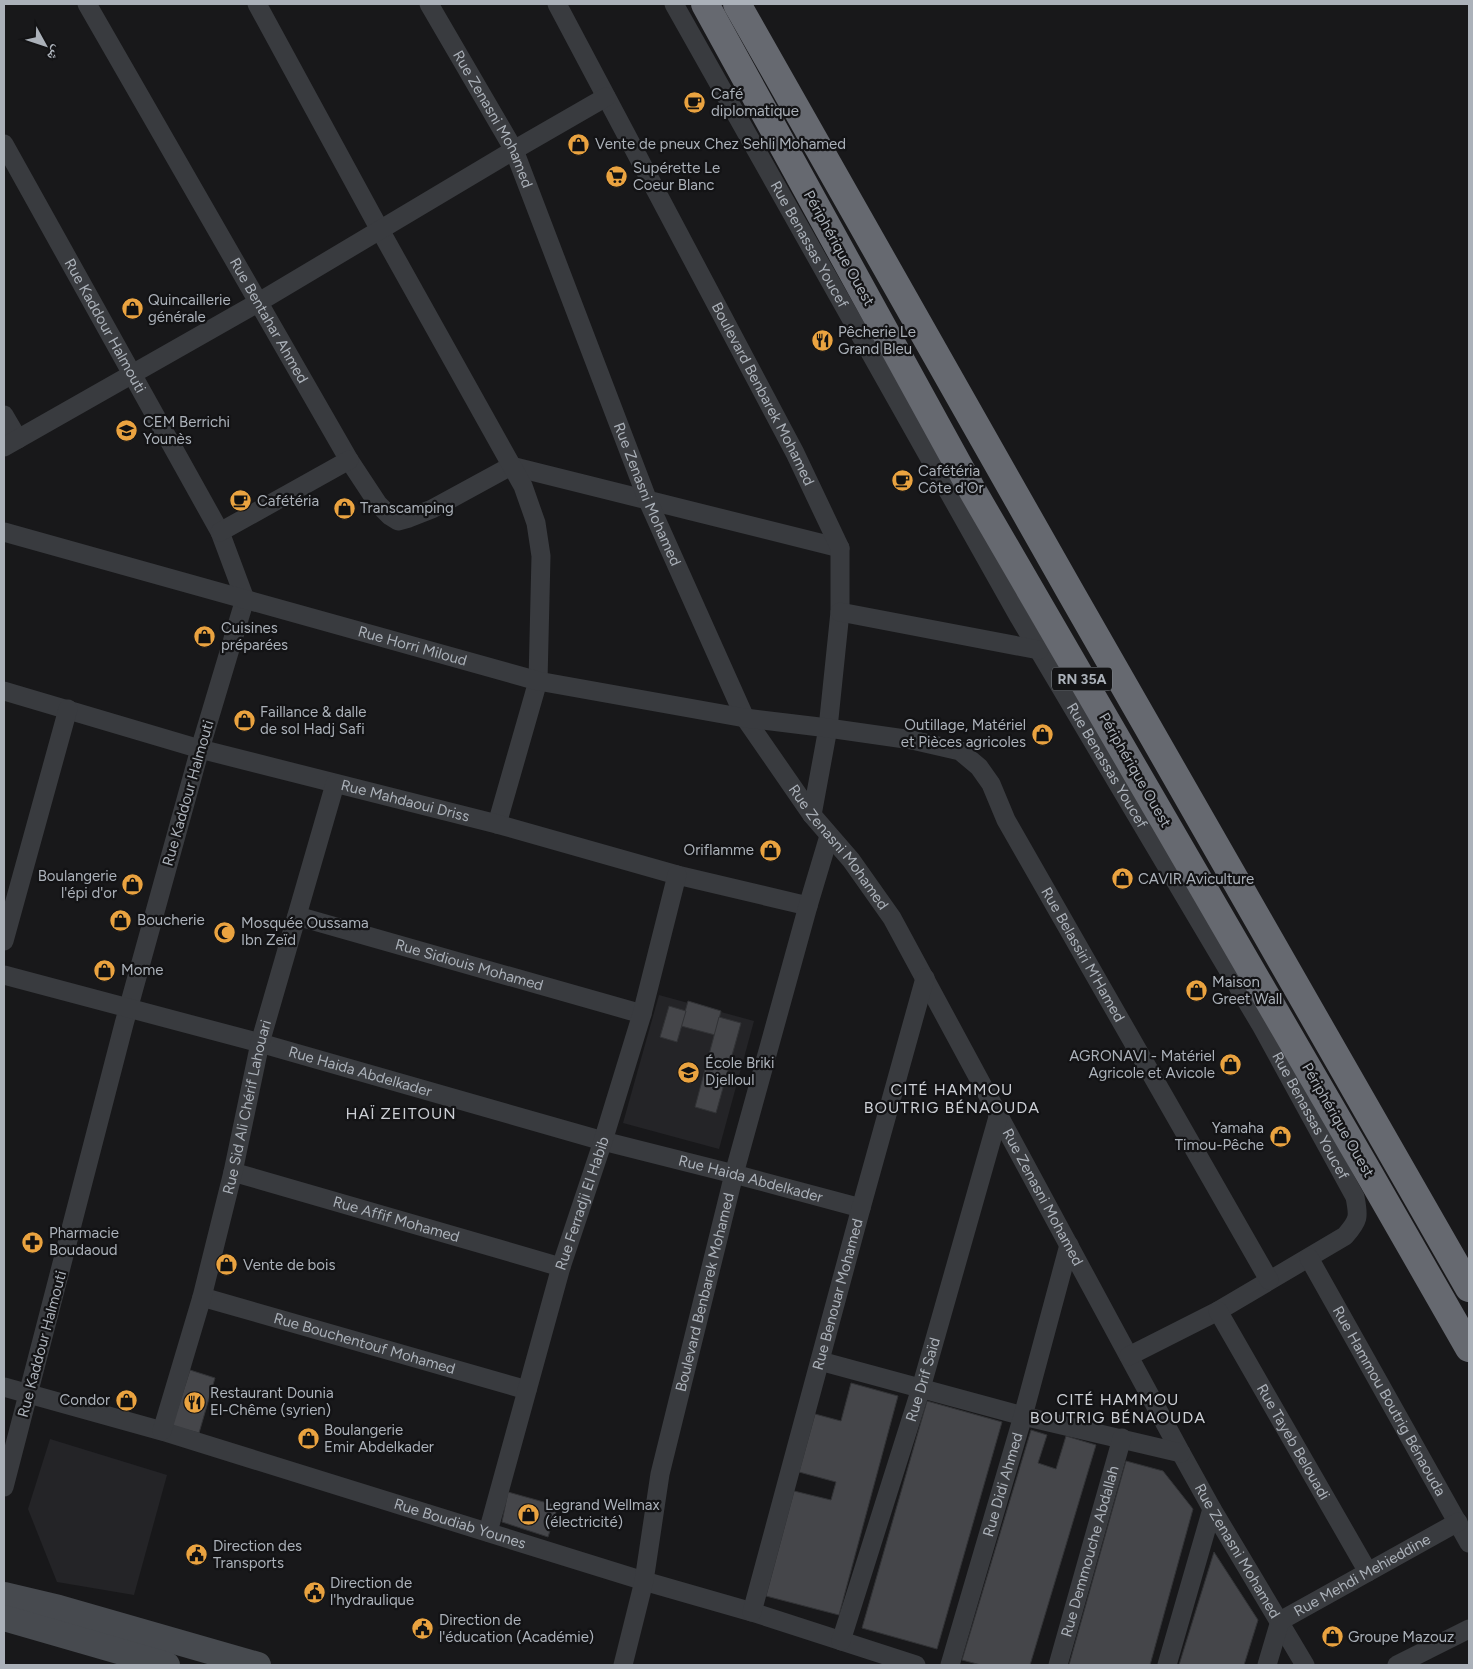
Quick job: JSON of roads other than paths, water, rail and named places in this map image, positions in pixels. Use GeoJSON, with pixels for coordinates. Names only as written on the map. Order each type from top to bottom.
{"type":"FeatureCollection","features":[{"type":"Feature","properties":{"kind":"highway","name":"Périphérique Ouest"},"geometry":{"type":"LineString","coordinates":[[705,4],[971,488],[1469,1348]]}},
{"type":"Feature","properties":{"kind":"highway","name":"Périphérique Ouest"},"geometry":{"type":"LineString","coordinates":[[737,4],[1071,593],[1469,1288]]}},
{"type":"Feature","properties":{"kind":"main road"},"geometry":{"type":"LineString","coordinates":[[4,1595],[59,1608],[258,1665]]}},
{"type":"Feature","properties":{"kind":"main road"},"geometry":{"type":"LineString","coordinates":[[4,1618],[167,1665]]}},
{"type":"Feature","properties":{"kind":"street","name":"Rue Bentahar Ahmed"},"geometry":{"type":"LineString","coordinates":[[87,4],[350,460],[378,504],[398,521],[409,518],[432,509],[511,466]]}},
{"type":"Feature","properties":{"kind":"street"},"geometry":{"type":"LineString","coordinates":[[257,4],[380,230],[523,486],[536,523],[541,556],[538,680],[497,824]]}},
{"type":"Feature","properties":{"kind":"street","name":"Rue Zenasni Mohamed"},"geometry":{"type":"LineString","coordinates":[[429,4],[514,150],[648,501],[745,718],[812,815],[851,860],[892,918],[1181,1453],[1304,1665]]}},
{"type":"Feature","properties":{"kind":"street","name":"Boulevard Benbarek Mohamed"},"geometry":{"type":"LineString","coordinates":[[557,4],[795,453],[840,548],[840,612],[828,728],[812,815]]}},
{"type":"Feature","properties":{"kind":"street","name":"Rue Benassas Youcef"},"geometry":{"type":"LineString","coordinates":[[674,4],[1038,650],[1262,1027],[1354,1197],[1358,1214],[1354,1226],[1345,1236],[1218,1311],[1130,1356]]}},
{"type":"Feature","properties":{"kind":"street"},"geometry":{"type":"LineString","coordinates":[[4,415],[11,443],[259,302],[606,97]]}},
{"type":"Feature","properties":{"kind":"street","name":"Rue Kaddour Halmouti"},"geometry":{"type":"LineString","coordinates":[[4,144],[220,532],[245,598],[200,749],[129,1007],[4,1487]]}},
{"type":"Feature","properties":{"kind":"street"},"geometry":{"type":"LineString","coordinates":[[220,532],[350,460]]}},
{"type":"Feature","properties":{"kind":"street"},"geometry":{"type":"LineString","coordinates":[[511,466],[840,548]]}},
{"type":"Feature","properties":{"kind":"street","name":"Rue Horri Miloud"},"geometry":{"type":"LineString","coordinates":[[4,532],[538,680],[745,718],[828,728]]}},
{"type":"Feature","properties":{"kind":"street"},"geometry":{"type":"LineString","coordinates":[[840,612],[1038,650]]}},
{"type":"Feature","properties":{"kind":"street","name":"Rue Mahdaoui Driss"},"geometry":{"type":"LineString","coordinates":[[4,691],[200,749],[497,824],[677,875],[808,906]]}},
{"type":"Feature","properties":{"kind":"street"},"geometry":{"type":"LineString","coordinates":[[4,941],[68,709]]}},
{"type":"Feature","properties":{"kind":"street","name":"Rue Belassiri M'Hamed"},"geometry":{"type":"LineString","coordinates":[[828,728],[912,740],[960,751],[979,767],[991,784],[1006,820],[1269,1280]]}},
{"type":"Feature","properties":{"kind":"street","name":"Rue Sid Ali Chérif Lahouari"},"geometry":{"type":"LineString","coordinates":[[162,1431],[202,1297],[233,1172],[260,1043],[335,784]]}},
{"type":"Feature","properties":{"kind":"street","name":"Boulevard Benbarek Mohamed"},"geometry":{"type":"LineString","coordinates":[[623,1665],[644,1581],[660,1474],[734,1174],[829,836]]}},
{"type":"Feature","properties":{"kind":"street","name":"Rue Ferradji El Habib"},"geometry":{"type":"LineString","coordinates":[[488,1532],[561,1267],[603,1141],[642,1014],[677,875]]}},
{"type":"Feature","properties":{"kind":"street","name":"Rue Sidiouis Mohamed"},"geometry":{"type":"LineString","coordinates":[[297,916],[642,1014]]}},
{"type":"Feature","properties":{"kind":"street","name":"Rue Haida Abdelkader"},"geometry":{"type":"LineString","coordinates":[[4,975],[260,1043],[603,1141],[861,1208]]}},
{"type":"Feature","properties":{"kind":"street","name":"Rue Benouar Mohamed"},"geometry":{"type":"LineString","coordinates":[[752,1612],[924,978]]}},
{"type":"Feature","properties":{"kind":"street","name":"Rue Drif Saïd"},"geometry":{"type":"LineString","coordinates":[[841,1641],[921,1388],[998,1117]]}},
{"type":"Feature","properties":{"kind":"street","name":"Rue Affif Mohamed"},"geometry":{"type":"LineString","coordinates":[[233,1172],[561,1267]]}},
{"type":"Feature","properties":{"kind":"street","name":"Rue Didi Ahmed"},"geometry":{"type":"LineString","coordinates":[[950,1665],[1023,1416],[1069,1245]]}},
{"type":"Feature","properties":{"kind":"street","name":"Rue Hammou Boutrig Bénaouda"},"geometry":{"type":"LineString","coordinates":[[1309,1258],[1469,1543]]}},
{"type":"Feature","properties":{"kind":"street","name":"Rue Bouchentouf Mohamed"},"geometry":{"type":"LineString","coordinates":[[202,1297],[527,1390]]}},
{"type":"Feature","properties":{"kind":"street","name":"Rue Tayeb Belouadi"},"geometry":{"type":"LineString","coordinates":[[1218,1311],[1368,1572]]}},
{"type":"Feature","properties":{"kind":"street"},"geometry":{"type":"LineString","coordinates":[[820,1361],[1023,1416],[1181,1453]]}},
{"type":"Feature","properties":{"kind":"street","name":"Rue Boudiab Younes"},"geometry":{"type":"LineString","coordinates":[[4,1387],[162,1431],[644,1581],[752,1612],[916,1665]]}},
{"type":"Feature","properties":{"kind":"street","name":"Rue Demmouche Abdallah"},"geometry":{"type":"LineString","coordinates":[[1058,1665],[1122,1438]]}},
{"type":"Feature","properties":{"kind":"street"},"geometry":{"type":"LineString","coordinates":[[1167,1665],[1212,1509]]}},
{"type":"Feature","properties":{"kind":"street","name":"Rue Mehdi Mehieddine"},"geometry":{"type":"LineString","coordinates":[[1267,1665],[1280,1621],[1458,1522]]}},
{"type":"Feature","properties":{"kind":"street"},"geometry":{"type":"LineString","coordinates":[[1397,1665],[1469,1629]]}},
{"type":"Feature","properties":{"kind":"place","name":"Café diplomatique"},"geometry":{"type":"Point","coordinates":[695,103]}},
{"type":"Feature","properties":{"kind":"place","name":"Vente de pneux Chez Sehli Mohamed"},"geometry":{"type":"Point","coordinates":[579,144]}},
{"type":"Feature","properties":{"kind":"place","name":"Supérette Le Coeur Blanc"},"geometry":{"type":"Point","coordinates":[617,177]}},
{"type":"Feature","properties":{"kind":"place","name":"Quincaillerie générale"},"geometry":{"type":"Point","coordinates":[132,309]}},
{"type":"Feature","properties":{"kind":"place","name":"Pêcherie Le Grand Bleu"},"geometry":{"type":"Point","coordinates":[822,341]}},
{"type":"Feature","properties":{"kind":"place","name":"CEM Berrichi Younès"},"geometry":{"type":"Point","coordinates":[127,431]}},
{"type":"Feature","properties":{"kind":"place","name":"Cafétéria Côte d'Or"},"geometry":{"type":"Point","coordinates":[902,480]}},
{"type":"Feature","properties":{"kind":"place","name":"Cafétéria"},"geometry":{"type":"Point","coordinates":[241,501]}},
{"type":"Feature","properties":{"kind":"place","name":"Transcamping"},"geometry":{"type":"Point","coordinates":[344,508]}},
{"type":"Feature","properties":{"kind":"place","name":"Cuisines préparées"},"geometry":{"type":"Point","coordinates":[205,637]}},
{"type":"Feature","properties":{"kind":"place","name":"Faillance & dalle de sol Hadj Safi"},"geometry":{"type":"Point","coordinates":[244,721]}},
{"type":"Feature","properties":{"kind":"place","name":"Outillage, Matériel et Pièces agricoles"},"geometry":{"type":"Point","coordinates":[1042,734]}},
{"type":"Feature","properties":{"kind":"place","name":"Oriflamme"},"geometry":{"type":"Point","coordinates":[770,850]}},
{"type":"Feature","properties":{"kind":"place","name":"CAVIR Aviculture"},"geometry":{"type":"Point","coordinates":[1122,879]}},
{"type":"Feature","properties":{"kind":"place","name":"Boulangerie l'épi d'or"},"geometry":{"type":"Point","coordinates":[133,885]}},
{"type":"Feature","properties":{"kind":"place","name":"Boucherie"},"geometry":{"type":"Point","coordinates":[121,920]}},
{"type":"Feature","properties":{"kind":"place","name":"Mosquée Oussama Ibn Zeïd"},"geometry":{"type":"Point","coordinates":[225,932]}},
{"type":"Feature","properties":{"kind":"place","name":"Mome"},"geometry":{"type":"Point","coordinates":[105,970]}},
{"type":"Feature","properties":{"kind":"place","name":"Maison Greet Wall"},"geometry":{"type":"Point","coordinates":[1196,991]}},
{"type":"Feature","properties":{"kind":"place","name":"AGRONAVI - Matériel Agricole et Avicole"},"geometry":{"type":"Point","coordinates":[1231,1065]}},
{"type":"Feature","properties":{"kind":"place","name":"École Briki Djelloul"},"geometry":{"type":"Point","coordinates":[689,1072]}},
{"type":"Feature","properties":{"kind":"place","name":"Yamaha Timou-Pêche"},"geometry":{"type":"Point","coordinates":[1280,1137]}},
{"type":"Feature","properties":{"kind":"place","name":"Pharmacie Boudaoud"},"geometry":{"type":"Point","coordinates":[33,1242]}},
{"type":"Feature","properties":{"kind":"place","name":"Vente de bois"},"geometry":{"type":"Point","coordinates":[227,1265]}},
{"type":"Feature","properties":{"kind":"place","name":"Condor"},"geometry":{"type":"Point","coordinates":[126,1400]}},
{"type":"Feature","properties":{"kind":"place","name":"Restaurant Dounia El-Chême (syrien)"},"geometry":{"type":"Point","coordinates":[194,1402]}},
{"type":"Feature","properties":{"kind":"place","name":"Boulangerie Emir Abdelkader"},"geometry":{"type":"Point","coordinates":[308,1439]}},
{"type":"Feature","properties":{"kind":"place","name":"Legrand Wellmax (électricité)"},"geometry":{"type":"Point","coordinates":[529,1514]}},
{"type":"Feature","properties":{"kind":"place","name":"Direction des Transports"},"geometry":{"type":"Point","coordinates":[197,1555]}},
{"type":"Feature","properties":{"kind":"place","name":"Direction de l'hydraulique"},"geometry":{"type":"Point","coordinates":[314,1592]}},
{"type":"Feature","properties":{"kind":"place","name":"Direction de l'éducation (Académie)"},"geometry":{"type":"Point","coordinates":[423,1629]}},
{"type":"Feature","properties":{"kind":"place","name":"Groupe Mazouz"},"geometry":{"type":"Point","coordinates":[1332,1637]}},
{"type":"Feature","properties":{"kind":"district","name":"CITÉ HAMMOU BOUTRIG BÉNAOUDA"},"geometry":{"type":"Point","coordinates":[952,1098]}},
{"type":"Feature","properties":{"kind":"district","name":"HAÏ ZEITOUN"},"geometry":{"type":"Point","coordinates":[401,1113]}},
{"type":"Feature","properties":{"kind":"district","name":"CITÉ HAMMOU BOUTRIG BÉNAOUDA"},"geometry":{"type":"Point","coordinates":[1118,1408]}}]}
